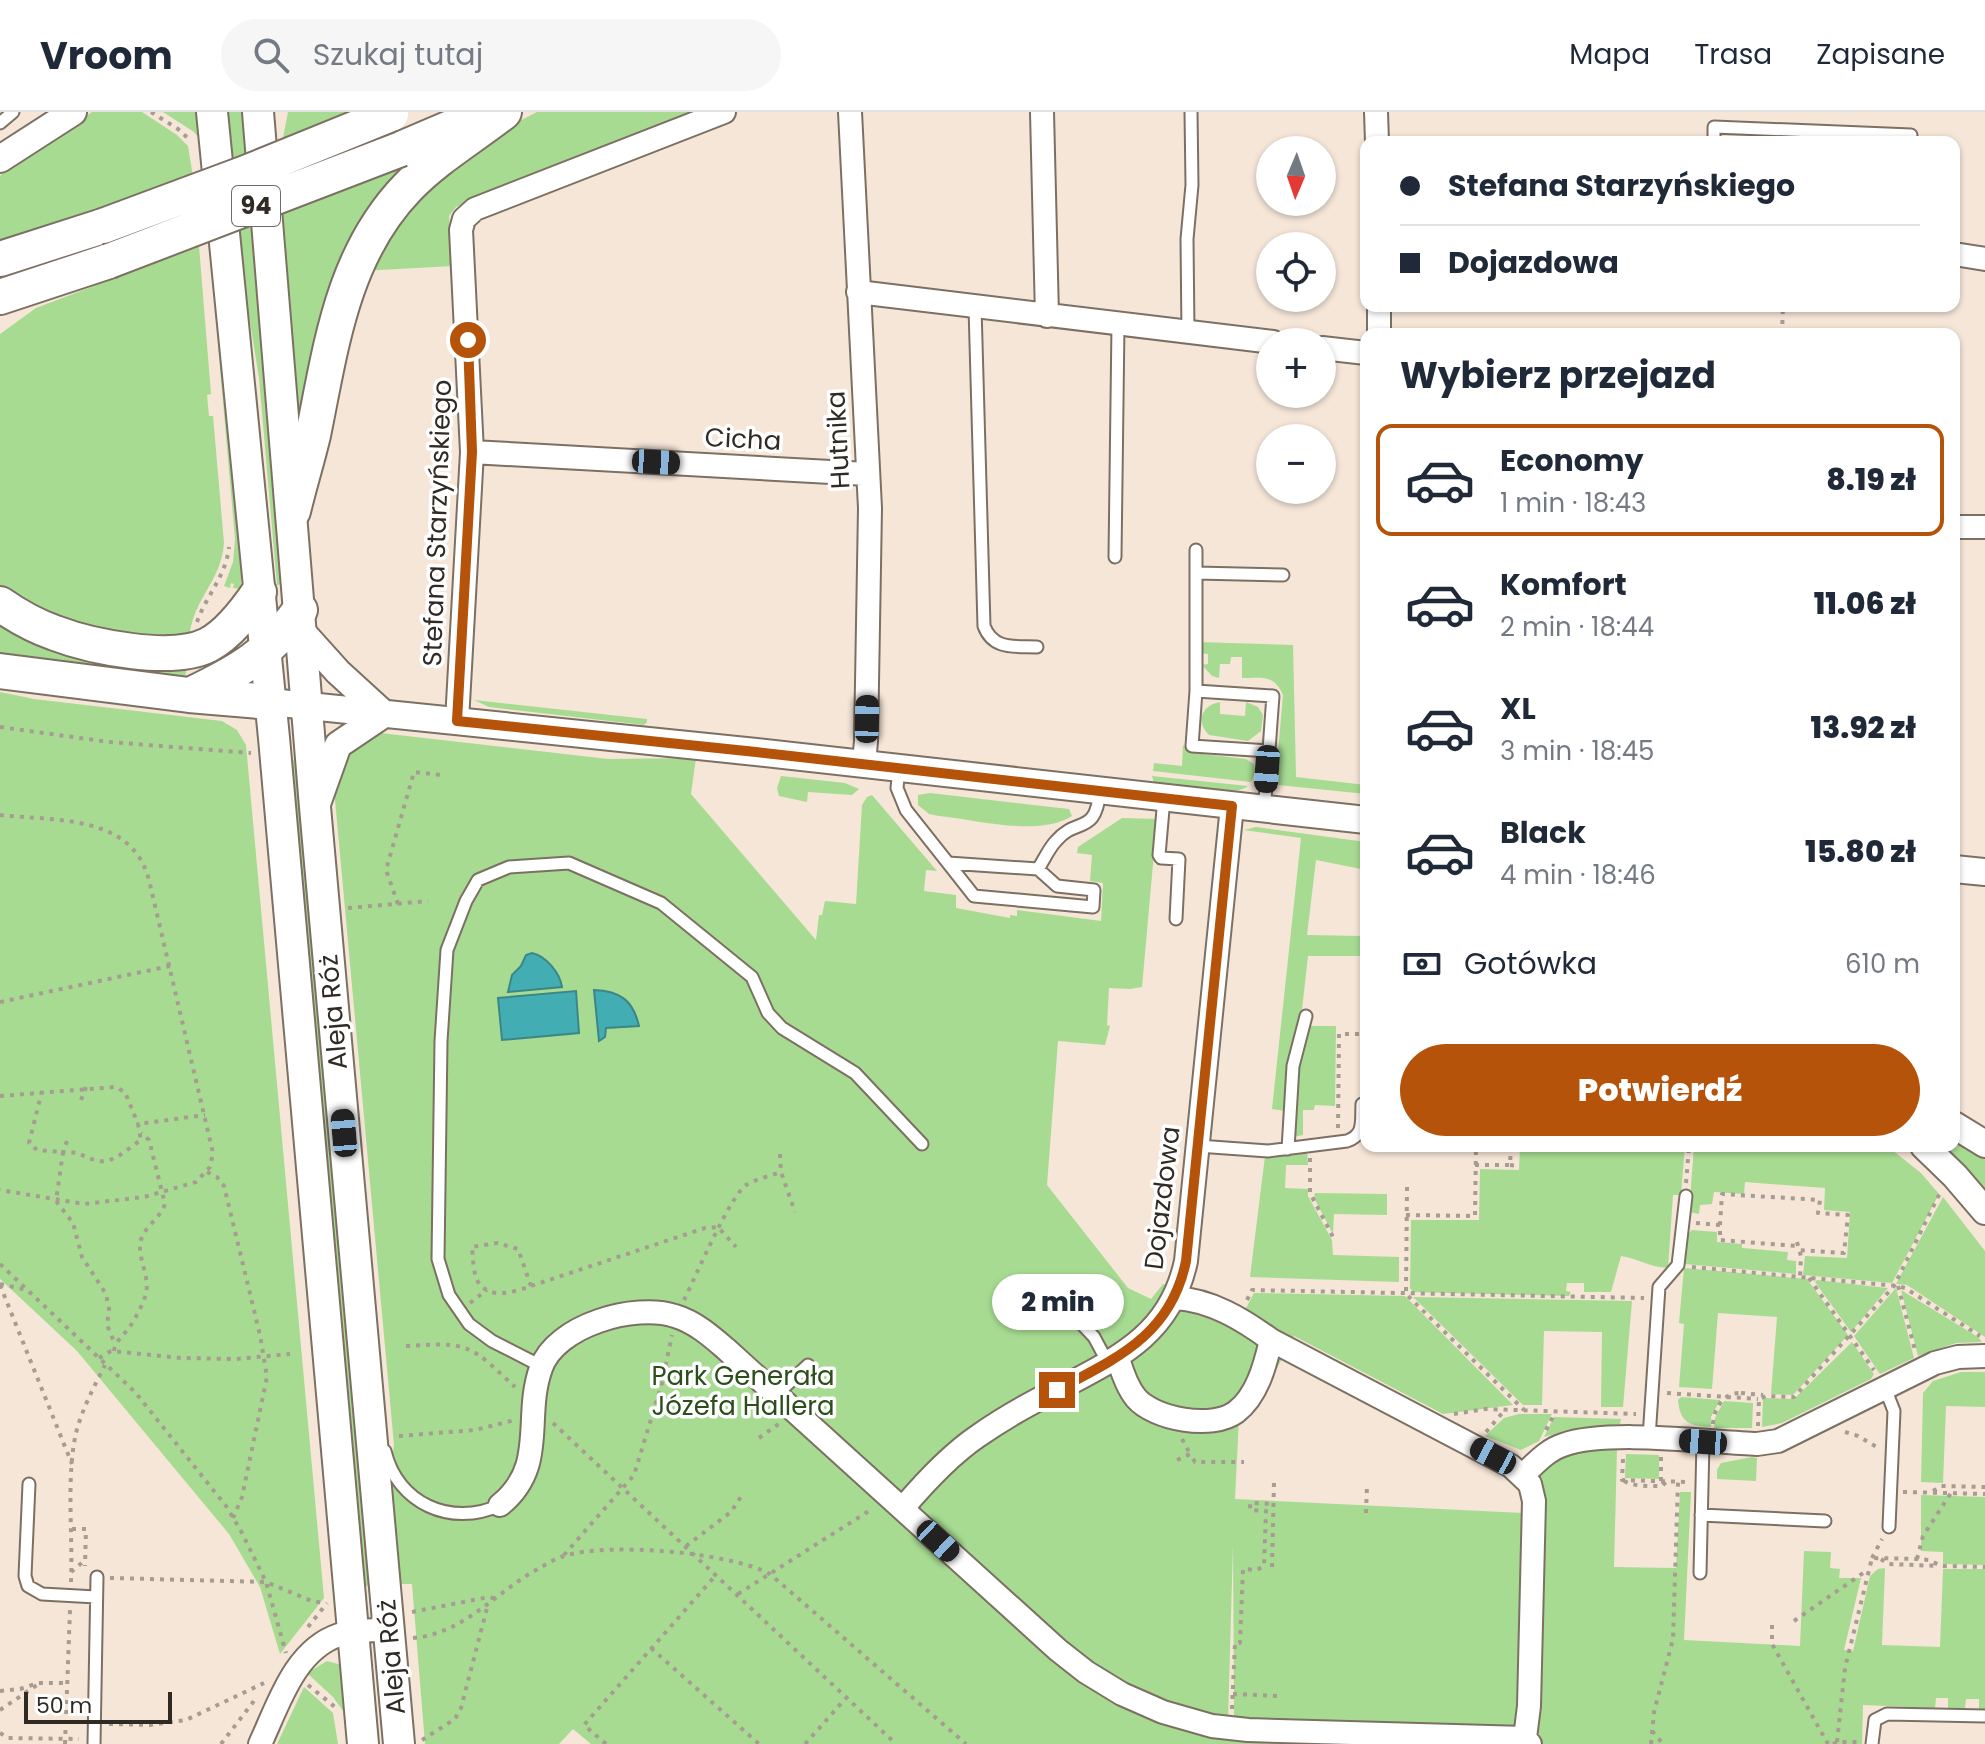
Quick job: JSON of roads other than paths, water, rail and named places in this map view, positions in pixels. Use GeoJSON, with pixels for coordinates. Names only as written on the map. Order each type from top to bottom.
{"type":"FeatureCollection","features":[{"type":"Feature","properties":{"kind":"main road"},"geometry":{"type":"LineString","coordinates":[[0,604],[57,634],[122,649],[194,651],[220,637],[259,592],[212,112]]}},
{"type":"Feature","properties":{"kind":"main road","name":"Aleja Róż"},"geometry":{"type":"LineString","coordinates":[[258,112],[360,1316],[400,1634],[410,1742]]}},
{"type":"Feature","properties":{"kind":"main road","name":"94"},"geometry":{"type":"LineString","coordinates":[[16,292],[109,261],[401,149],[487,112]]}},
{"type":"Feature","properties":{"kind":"main road"},"geometry":{"type":"LineString","coordinates":[[293,511],[335,329],[349,278],[359,258],[381,221],[407,188],[437,161],[504,112]]}},
{"type":"Feature","properties":{"kind":"main road","name":"94"},"geometry":{"type":"LineString","coordinates":[[0,259],[103,226],[394,113]]}},
{"type":"Feature","properties":{"kind":"main road"},"geometry":{"type":"LineString","coordinates":[[0,315],[16,292]]}},
{"type":"Feature","properties":{"kind":"main road","name":"Aleja Róż"},"geometry":{"type":"LineString","coordinates":[[259,592],[363,1744]]}},
{"type":"Feature","properties":{"kind":"main road"},"geometry":{"type":"LineString","coordinates":[[189,695],[233,674],[301,621]]}},
{"type":"Feature","properties":{"kind":"main road"},"geometry":{"type":"LineString","coordinates":[[0,671],[270,702]]}},
{"type":"Feature","properties":{"kind":"street","name":"Stefana Starzyńskiego"},"geometry":{"type":"LineString","coordinates":[[457,721],[472,452],[461,230],[464,219],[475,209],[724,112]]}},
{"type":"Feature","properties":{"kind":"street","name":"Hutnika"},"geometry":{"type":"LineString","coordinates":[[850,112],[870,508],[864,764]]}},
{"type":"Feature","properties":{"kind":"street"},"geometry":{"type":"LineString","coordinates":[[1042,112],[1047,316]]}},
{"type":"Feature","properties":{"kind":"street"},"geometry":{"type":"LineString","coordinates":[[1376,112],[1377,136]]}},
{"type":"Feature","properties":{"kind":"street"},"geometry":{"type":"LineString","coordinates":[[0,159],[63,115]]}},
{"type":"Feature","properties":{"kind":"street"},"geometry":{"type":"LineString","coordinates":[[1960,255],[1985,259]]}},
{"type":"Feature","properties":{"kind":"street"},"geometry":{"type":"LineString","coordinates":[[858,292],[1256,340]]}},
{"type":"Feature","properties":{"kind":"street"},"geometry":{"type":"LineString","coordinates":[[1336,350],[1360,352]]}},
{"type":"Feature","properties":{"kind":"street","name":"Cicha"},"geometry":{"type":"LineString","coordinates":[[472,452],[867,474]]}},
{"type":"Feature","properties":{"kind":"street"},"geometry":{"type":"LineString","coordinates":[[1960,527],[1985,527]]}},
{"type":"Feature","properties":{"kind":"street"},"geometry":{"type":"LineString","coordinates":[[301,621],[338,672],[384,714]]}},
{"type":"Feature","properties":{"kind":"street"},"geometry":{"type":"LineString","coordinates":[[270,702],[1360,819]]}},
{"type":"Feature","properties":{"kind":"street"},"geometry":{"type":"LineString","coordinates":[[315,807],[338,745],[384,714]]}},
{"type":"Feature","properties":{"kind":"street","name":"Dojazdowa"},"geometry":{"type":"LineString","coordinates":[[896,1502],[935,1474],[976,1437],[1113,1361],[1151,1331],[1175,1298],[1186,1261],[1232,806]]}},
{"type":"Feature","properties":{"kind":"street"},"geometry":{"type":"LineString","coordinates":[[1960,870],[1985,872]]}},
{"type":"Feature","properties":{"kind":"street"},"geometry":{"type":"LineString","coordinates":[[1960,1129],[1985,1144]]}},
{"type":"Feature","properties":{"kind":"street"},"geometry":{"type":"LineString","coordinates":[[1930,1152],[1985,1211]]}},
{"type":"Feature","properties":{"kind":"street"},"geometry":{"type":"LineString","coordinates":[[500,1505],[514,1493],[529,1464],[529,1399],[541,1366],[559,1344],[573,1332],[635,1312],[676,1316],[705,1331],[1058,1650],[1101,1682],[1163,1712],[1231,1729],[1527,1741],[1534,1501],[1530,1484],[1523,1475],[1213,1306],[1193,1299],[1175,1298]]}},
{"type":"Feature","properties":{"kind":"street"},"geometry":{"type":"LineString","coordinates":[[1113,1361],[1142,1404],[1158,1414],[1206,1421],[1226,1418],[1244,1405],[1261,1376],[1271,1340]]}},
{"type":"Feature","properties":{"kind":"street"},"geometry":{"type":"LineString","coordinates":[[1523,1475],[1552,1450],[1564,1444],[1623,1438],[1767,1443],[1816,1424],[1946,1359],[1985,1356]]}},
{"type":"Feature","properties":{"kind":"street"},"geometry":{"type":"LineString","coordinates":[[260,1744],[293,1675],[305,1659],[331,1638],[353,1633],[400,1634]]}},
{"type":"Feature","properties":{"kind":"lane"},"geometry":{"type":"LineString","coordinates":[[0,123],[13,112]]}},
{"type":"Feature","properties":{"kind":"lane"},"geometry":{"type":"LineString","coordinates":[[1188,332],[1191,112]]}},
{"type":"Feature","properties":{"kind":"lane"},"geometry":{"type":"LineString","coordinates":[[1714,136],[1714,127],[1911,136]]}},
{"type":"Feature","properties":{"kind":"lane"},"geometry":{"type":"LineString","coordinates":[[975,307],[984,626],[992,641],[1000,645],[1037,647]]}},
{"type":"Feature","properties":{"kind":"lane"},"geometry":{"type":"LineString","coordinates":[[1115,557],[1118,324]]}},
{"type":"Feature","properties":{"kind":"lane"},"geometry":{"type":"LineString","coordinates":[[1196,550],[1196,691],[1192,746],[1269,751]]}},
{"type":"Feature","properties":{"kind":"lane"},"geometry":{"type":"LineString","coordinates":[[1196,573],[1283,575]]}},
{"type":"Feature","properties":{"kind":"lane"},"geometry":{"type":"LineString","coordinates":[[1196,691],[1273,696],[1264,809]]}},
{"type":"Feature","properties":{"kind":"lane"},"geometry":{"type":"LineString","coordinates":[[900,768],[897,788],[906,810],[974,896],[1093,907],[1094,890],[1057,886],[1038,869],[948,863]]}},
{"type":"Feature","properties":{"kind":"lane"},"geometry":{"type":"LineString","coordinates":[[1038,869],[1057,839],[1092,819],[1098,811],[1100,790]]}},
{"type":"Feature","properties":{"kind":"lane"},"geometry":{"type":"LineString","coordinates":[[1164,798],[1159,855],[1161,858],[1179,859],[1176,919]]}},
{"type":"Feature","properties":{"kind":"lane"},"geometry":{"type":"LineString","coordinates":[[541,1366],[492,1341],[469,1324],[449,1295],[438,1259],[441,1041],[447,950],[466,901],[478,880],[509,867],[569,863],[661,903],[752,977],[768,1013],[782,1028],[855,1073],[922,1144]]}},
{"type":"Feature","properties":{"kind":"lane"},"geometry":{"type":"LineString","coordinates":[[1288,1149],[1293,1066],[1306,1016]]}},
{"type":"Feature","properties":{"kind":"lane"},"geometry":{"type":"LineString","coordinates":[[1198,1146],[1268,1151],[1341,1142],[1356,1138],[1360,1132]]}},
{"type":"Feature","properties":{"kind":"lane"},"geometry":{"type":"LineString","coordinates":[[1649,1438],[1659,1287],[1678,1265],[1686,1196]]}},
{"type":"Feature","properties":{"kind":"lane"},"geometry":{"type":"LineString","coordinates":[[1064,1305],[1113,1361]]}},
{"type":"Feature","properties":{"kind":"lane"},"geometry":{"type":"LineString","coordinates":[[360,1316],[386,1456],[395,1477],[411,1496],[439,1512],[474,1514],[500,1505]]}},
{"type":"Feature","properties":{"kind":"lane"},"geometry":{"type":"LineString","coordinates":[[776,1395],[808,1365]]}},
{"type":"Feature","properties":{"kind":"lane"},"geometry":{"type":"LineString","coordinates":[[1885,1388],[1894,1411],[1889,1527]]}},
{"type":"Feature","properties":{"kind":"lane"},"geometry":{"type":"LineString","coordinates":[[1700,1573],[1703,1442]]}},
{"type":"Feature","properties":{"kind":"lane"},"geometry":{"type":"LineString","coordinates":[[29,1484],[26,1581],[34,1591],[42,1594],[96,1597]]}},
{"type":"Feature","properties":{"kind":"lane"},"geometry":{"type":"LineString","coordinates":[[1701,1515],[1825,1521]]}},
{"type":"Feature","properties":{"kind":"lane"},"geometry":{"type":"LineString","coordinates":[[91,1577],[96,1597],[94,1741]]}},
{"type":"Feature","properties":{"kind":"lane"},"geometry":{"type":"LineString","coordinates":[[1872,1744],[1875,1720],[1887,1714],[1985,1716]]}},
{"type":"Feature","properties":{"kind":"water"},"geometry":{"type":"Polygon","coordinates":[[[532,953],[552,966],[562,987],[508,992],[512,975],[526,955],[532,953]]]}},
{"type":"Feature","properties":{"kind":"water"},"geometry":{"type":"Polygon","coordinates":[[[594,990],[611,992],[629,1003],[639,1026],[606,1028],[605,1037],[599,1041],[594,990]]]}},
{"type":"Feature","properties":{"kind":"water"},"geometry":{"type":"Polygon","coordinates":[[[576,991],[579,1033],[502,1040],[498,998],[576,991]]]}},
{"type":"Feature","properties":{"kind":"park label","name":"Park Generała Józefa Hallera"},"geometry":{"type":"Point","coordinates":[743,1391]}}]}
